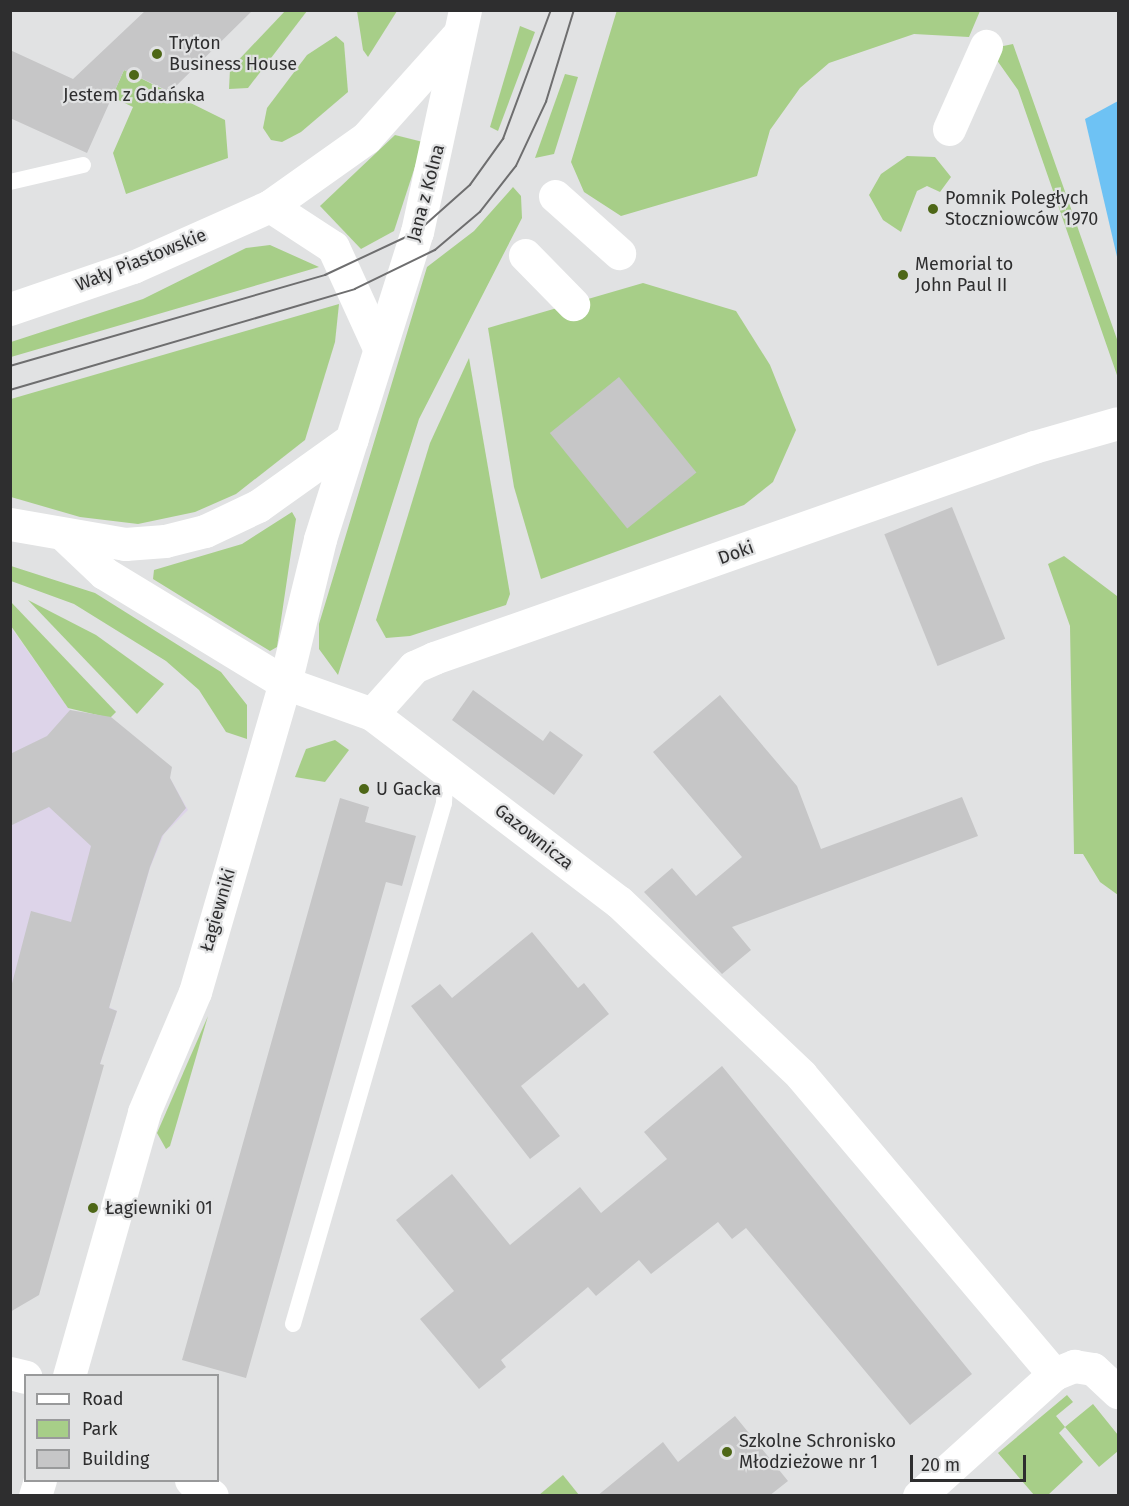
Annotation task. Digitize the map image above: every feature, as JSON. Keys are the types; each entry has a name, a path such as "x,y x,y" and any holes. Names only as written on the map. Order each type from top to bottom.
{"street":[{"name":"Jana z Kolna","path":"270,206 366,138 462,23"},
{"name":"Jana z Kolna","path":"379,348 417,232 462,23"},
{"path":"949,129 986,46"},
{"path":"555,196 619,253"},
{"name":"Wały Piastowskie","path":"10,309 133,267 270,206"},
{"path":"10,524 66,537 125,544 205,531 258,506 352,439 379,348 333,247 270,206"},
{"path":"525,255 573,304"},
{"name":"Doki","path":"372,714 414,668 434,658 1034,447 1119,423"},
{"name":"Łagiewniki","path":"70,1374 137,1132 189,1011 285,683 320,539 352,439"},
{"path":"66,537 104,573 285,683"},
{"name":"Gazownicza","path":"285,683 372,714 446,768 619,902 759,1030 1054,1374"},
{"path":"919,1496 1054,1374 1074,1366 1093,1369 1119,1392"},
{"path":"193,1482 212,1496"}],"lane":[{"path":"10,182 83,165"},
{"path":"293,1324 444,803 446,768"}],"shaded area":[{"path":"10,626 68,708 170,778 188,810 164,834 150,868 109,1007 117,1011 100,1064 11,1038"}],"green space":[{"path":"286,10 307,11 248,88 229,89 230,69"},
{"path":"617,10 980,11 969,37 914,34 829,63 800,88 770,130 757,176 621,216 584,192 571,162"},
{"path":"357,11 397,11 368,57 363,50"},
{"path":"520,26 535,32 498,131 490,127"},
{"path":"336,36 344,43 348,92 301,132 282,142 271,140 263,128 267,108 307,55"},
{"path":"1013,44 1118,342 1118,378 1018,90 989,49"},
{"path":"124,70 225,120 228,158 126,194 113,153 133,107 112,97"},
{"path":"565,74 578,77 554,154 535,158"},
{"path":"395,135 423,142 394,231 361,249 320,206"},
{"path":"907,156 935,157 951,177 940,192 927,186 917,191 901,232 883,220 869,195 881,174"},
{"path":"513,187 521,196 522,218 419,419 338,675 319,649 319,624 427,267 474,231"},
{"path":"270,245 319,267 11,357 11,342 143,299 246,248"},
{"path":"643,283 736,311 770,365 796,430 773,482 744,505 541,579 514,487 488,328"},
{"path":"339,304 335,342 305,440 236,494 195,512 138,524 80,517 11,497 11,399"},
{"path":"469,358 510,594 506,605 410,636 386,638 376,620 430,443"},
{"path":"292,512 296,519 277,647 270,651 153,579 154,570 242,544"},
{"path":"1118,547 1118,895 1100,882 1083,854 1074,854 1070,626 1048,564 1064,556 1117,596"},
{"path":"11,566 95,593 221,672 247,705 247,739 226,732 199,690 166,661 74,604 11,581"},
{"path":"28,600 96,635 164,684 137,714"},
{"path":"10,601 116,712 110,718 68,708 11,626"},
{"path":"335,740 349,750 325,782 295,777 306,749"},
{"path":"208,1016 170,1146 166,1149 157,1133"},
{"path":"1067,1395 1073,1402 1056,1416 1065,1427 1059,1433 1083,1462 1048,1495 1034,1495 998,1453"},
{"path":"1093,1404 1118,1435 1118,1451 1099,1467 1065,1427"},
{"path":"563,1475 579,1495 539,1495"}],"water":[{"path":"1118,101 1118,261 1085,119"}],"building":[{"path":"146,10 253,10 170,92 124,70 87,153 10,118 10,50 73,79"},
{"path":"619,377 696,473 627,529 550,433"},
{"path":"952,507 1005,639 938,666 884,534"},
{"path":"473,690 543,741 550,731 583,755 554,795 452,720"},
{"path":"720,695 797,786 821,849 962,797 978,836 732,927 751,950 722,974 644,892 672,868 696,896 742,857 653,752"},
{"path":"70,710 111,717 172,767 170,778 186,808 162,836 150,867 109,1008 117,1011 100,1064 104,1065 39,1295 10,1312 10,991 31,911 71,922 91,846 49,807 10,826 10,754 47,736"},
{"path":"340,798 369,807 365,822 416,836 402,886 386,882 246,1378 182,1360"},
{"path":"532,932 578,988 584,983 609,1014 521,1086 560,1136 530,1159 411,1006 440,984 452,998"},
{"path":"722,1066 972,1374 910,1425 746,1228 732,1239 718,1222 651,1274 639,1260 596,1296 588,1287 501,1360 506,1367 479,1389 420,1319 454,1291 396,1220 452,1174 510,1245 580,1187 601,1213 667,1159 644,1132"},
{"name":"Szkolne Schronisko Młodzieżowe nr 1","path":"735,1416 788,1481 769,1496 597,1496 663,1442 678,1462"}],"tram line":[{"path":"10,366 325,275 417,232 470,185 503,139 551,10"},
{"path":"10,390 355,289 435,250 480,212 516,166 546,102 574,10"}],"place":[{"name":"Tryton Business House","path":"157,54"},
{"name":"Jestem z Gdańska","path":"134,75"},
{"name":"Pomnik Poległych Stoczniowców 1970","path":"933,209"},
{"name":"Memorial to John Paul II","path":"903,275"},
{"name":"U Gacka","path":"364,789"},
{"name":"Łagiewniki 01","path":"93,1208"},
{"name":"Szkolne Schronisko Młodzieżowe nr 1","path":"727,1452"}]}
